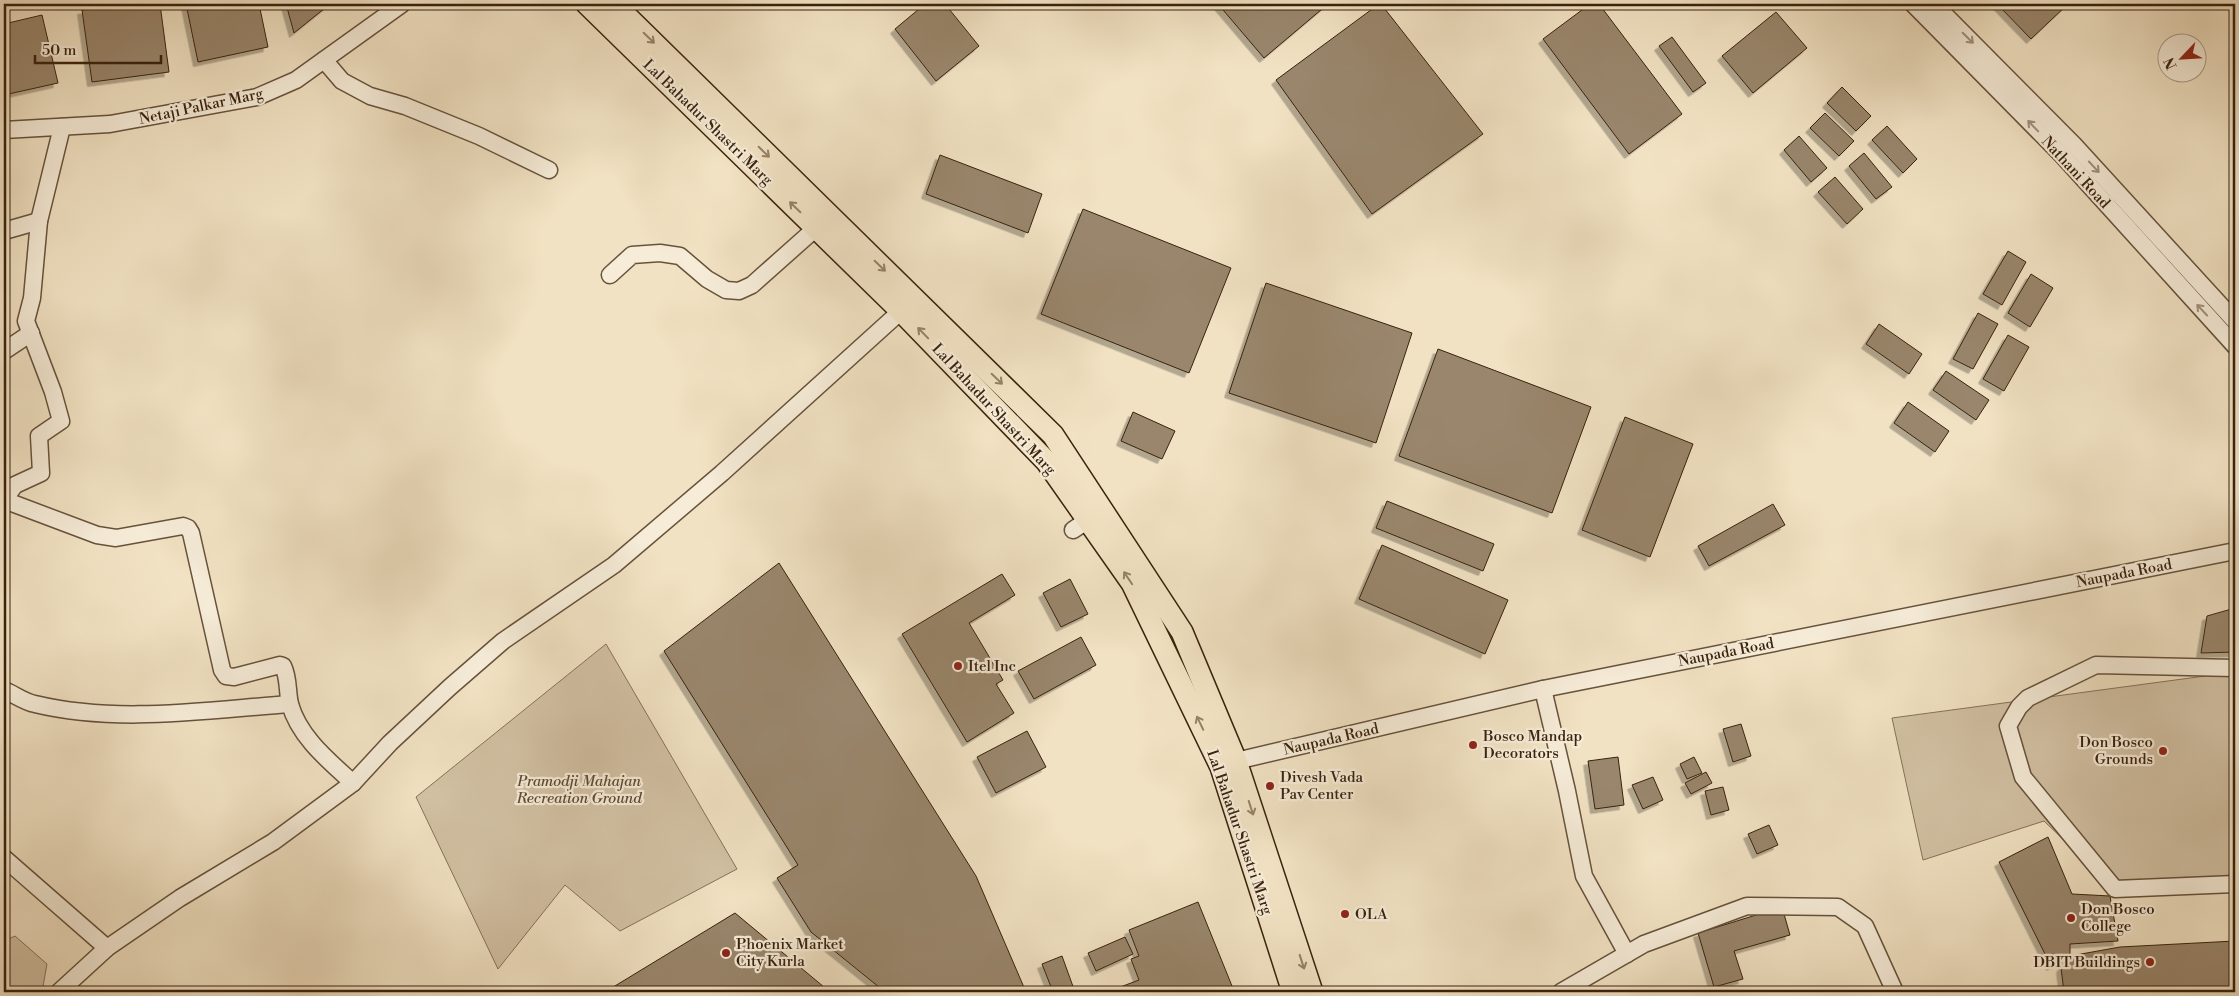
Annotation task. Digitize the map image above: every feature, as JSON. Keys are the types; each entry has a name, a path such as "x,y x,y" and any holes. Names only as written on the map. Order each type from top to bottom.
{"main road":[{"name":"Lal Bahadur Shastri Marg","path":"587,4 816,228 907,304 1053,434 1182,632 1228,764 1312,992"},
{"name":"Lal Bahadur Shastri Marg","path":"614,4 907,304 1047,462 1080,525 1132,583 1228,764 1293,992"},
{"path":"1038,452 1053,434"}],"street":[{"name":"Netaji Palkar Marg","path":"4,130 110,124 258,97 296,80 402,4"},
{"name":"Nathani Road","path":"1913,4 1943,24 2167,247 2235,321"},
{"name":"Nathani Road","path":"1934,4 1943,24"},
{"path":"324,60 342,81 370,96 405,106 479,136 549,170"},
{"path":"62,127 39,221 32,298 26,321 53,392 61,421 40,436 41,473 15,485 4,500 97,535 116,538 183,526 188,528 191,533 222,670 226,676 234,677 280,665 283,666 290,704 297,721 309,740 328,761 353,783"},
{"name":"Nathani Road","path":"2068,150 2155,259 2234,341"},
{"path":"4,231 39,221"},
{"path":"610,275 632,255 660,253 680,256 707,279 726,290 738,291 752,285 816,228"},
{"path":"2155,259 2167,247"},
{"path":"59,992 107,948 180,898 273,842 353,783 402,732 463,675 504,641 621,558 722,473 907,304"},
{"path":"4,351 31,333"},
{"name":"Naupada Road","path":"1228,764 1543,689 2235,551"},
{"path":"2235,668 2096,664 2028,698 2018,707 2008,726 2023,777 2115,889 2235,884"},
{"path":"1543,689 1567,791 1584,876 1627,954"},
{"path":"4,690 33,704 88,714 142,714 290,704"},
{"path":"4,858 107,948"},
{"path":"1561,992 1644,944 1685,927 1747,906 1838,907 1865,926 1895,992"}],"green space":[{"name":"Pramodji Mahajan Recreation Ground","path":"606,644 737,869 620,931 565,885 498,969 416,797"},
{"name":"Don Bosco Grounds","path":"2235,672 2235,884 2115,889 2044,821 1923,860 1892,718"},
{"path":"15,936 47,964 42,992 4,992 4,941"}],"building":[{"path":"129,4 160,4 169,72 92,82 82,10"},
{"path":"186,4 259,4 268,47 198,62"},
{"path":"286,4 330,4 294,33"},
{"path":"925,4 945,4 979,46 936,81 895,29"},
{"path":"1218,4 1328,4 1264,58"},
{"path":"1381,4 1483,134 1372,214 1276,80"},
{"path":"1590,4 1599,4 1682,114 1629,154 1543,39"},
{"path":"1997,4 2068,4 2031,39"},
{"path":"1776,12 1807,48 1753,93 1722,56"},
{"path":"42,15 58,83 4,95 4,24"},
{"path":"1672,37 1706,83 1693,92 1659,46"},
{"path":"1842,87 1871,116 1856,131 1827,103"},
{"path":"1825,113 1854,141 1839,156 1810,128"},
{"path":"1887,126 1917,159 1903,173 1872,140"},
{"path":"1799,136 1827,168 1811,182 1784,150"},
{"path":"1864,153 1892,187 1876,199 1849,166"},
{"path":"940,155 1042,194 1028,233 926,194"},
{"path":"1835,177 1863,209 1847,224 1818,192"},
{"path":"1083,209 1231,268 1189,373 1041,314"},
{"path":"2008,251 2026,262 2002,305 1983,294"},
{"path":"2031,274 2053,288 2030,327 2008,313"},
{"path":"1266,283 1412,333 1376,443 1229,393"},
{"path":"1978,313 1998,324 1973,369 1953,359"},
{"path":"1879,324 1922,354 1909,374 1866,344"},
{"path":"2008,335 2029,347 2004,391 1983,379"},
{"path":"1438,349 1591,407 1552,513 1399,456"},
{"path":"1946,371 1989,400 1976,420 1933,390"},
{"path":"1908,402 1949,431 1935,452 1894,423"},
{"path":"1133,412 1175,431 1162,459 1121,441"},
{"path":"1625,417 1693,444 1650,557 1582,530"},
{"path":"1387,501 1494,544 1483,571 1376,528"},
{"path":"1773,504 1785,525 1709,566 1698,546"},
{"path":"1382,545 1508,600 1485,654 1359,599"},
{"path":"779,563 976,876 1026,992 885,992 811,932 777,878 798,865 664,651"},
{"name":"Itel Inc","path":"1002,574 1015,595 969,623 1003,680 996,684 1014,713 967,742 902,634"},
{"path":"1070,579 1088,614 1061,627 1043,593"},
{"path":"2235,608 2235,652 2201,653 2207,616"},
{"path":"1081,637 1096,665 1034,699 1018,671"},
{"path":"1741,724 1751,756 1733,762 1723,729"},
{"path":"1027,731 1046,767 996,793 977,757"},
{"path":"1618,757 1624,805 1595,809 1588,761"},
{"path":"1694,757 1702,773 1687,779 1680,764"},
{"path":"1706,772 1712,783 1691,794 1685,783"},
{"path":"1653,777 1663,800 1643,809 1632,785"},
{"path":"1723,787 1729,810 1711,815 1705,791"},
{"path":"1769,825 1778,845 1757,854 1748,834"},
{"name":"Don Bosco College","path":"2048,837 2072,894 2110,896 2118,941 2070,944 2070,956 2051,966 1999,862"},
{"path":"1198,902 1232,986 1215,992 1107,992 1139,980 1131,959 1139,956 1129,930"},
{"path":"1782,907 1790,935 1734,951 1743,979 1714,987 1698,933"},
{"name":"Phoenix Market City Kurla","path":"735,913 830,992 605,992"},
{"path":"1125,937 1133,954 1096,971 1088,953"},
{"name":"DBIT Buildings","path":"2235,941 2235,988 2206,992 2064,992 2061,968 2070,956 2120,947"},
{"path":"1062,956 1075,992 1053,992 1042,964"}],"place":[{"name":"Itel Inc","path":"958,666"},
{"name":"Bosco Mandap Decorators","path":"1473,745"},
{"name":"Don Bosco Grounds","path":"2163,751"},
{"name":"Divesh Vada Pav Center","path":"1270,786"},
{"name":"OLA","path":"1345,914"},
{"name":"Don Bosco College","path":"2071,918"},
{"name":"Phoenix Market City Kurla","path":"726,953"},
{"name":"DBIT Buildings","path":"2150,962"}]}
